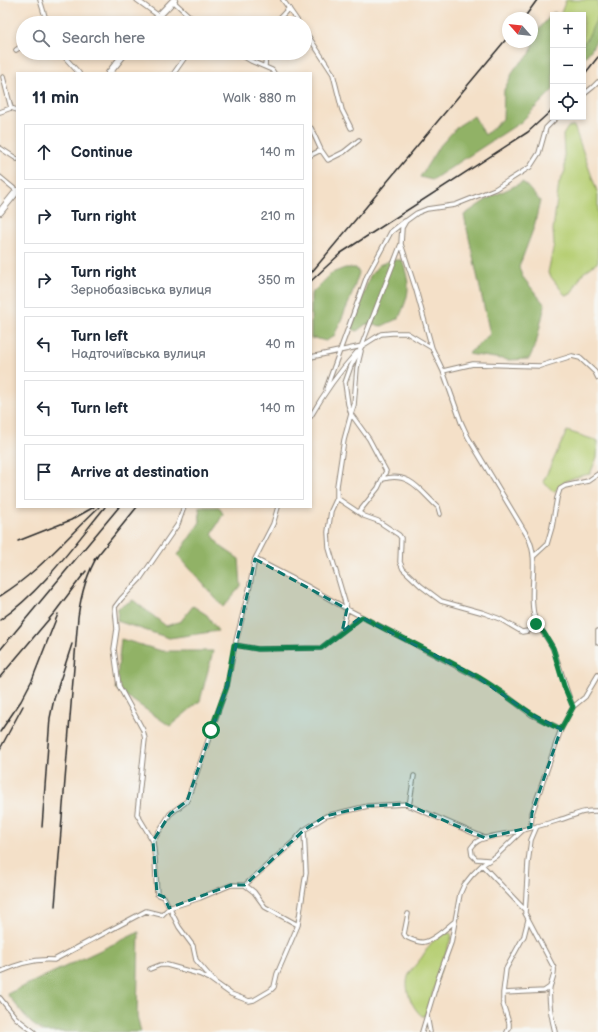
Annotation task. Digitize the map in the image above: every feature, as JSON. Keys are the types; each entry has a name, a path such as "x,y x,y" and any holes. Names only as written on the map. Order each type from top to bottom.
{"main road":[{"path":"159,16 174,1"},
{"path":"110,72 119,60"},
{"path":"0,212 16,192"}],"street":[{"path":"40,0 45,16"},
{"path":"137,0 159,16"},
{"path":"283,0 294,16"},
{"path":"174,1 190,16"},
{"path":"282,16 289,8"},
{"path":"312,42 333,74 342,110 351,128"},
{"path":"67,60 78,72"},
{"path":"175,72 183,60"},
{"path":"249,60 264,66 273,72"},
{"path":"264,66 265,60"},
{"path":"3,77 11,108"},
{"path":"586,93 598,82"},
{"path":"0,112 11,108 16,110"},
{"path":"324,394 371,269 391,232 417,213 427,209 455,205 495,189 530,168 539,153 546,128 554,120"},
{"path":"312,130 320,150 328,160 344,152 360,140"},
{"path":"0,148 16,158"},
{"path":"312,154 320,150"},
{"path":"0,177 16,190"},
{"path":"359,512 378,488 386,471 370,439 351,414 345,383 351,366 362,346 401,244 402,228 406,221"},
{"path":"401,244 416,290 432,348 443,371 468,437 532,546 534,556 532,600 536,624 544,633 553,648 564,686 573,707"},
{"path":"312,414 324,394 342,369 362,346 381,334 406,334 432,348"},
{"path":"312,357 362,346"},
{"path":"342,632 347,609 329,548 328,532 331,511 337,498 337,486 344,440 354,405 357,368 362,346"},
{"path":"443,371 473,364 540,366 572,356 580,358 595,372 598,378"},
{"path":"534,556 547,544 560,489 565,486 588,480 598,475"},
{"path":"383,479 394,478 410,480 438,508 440,514"},
{"path":"337,498 364,516 378,521 399,535 400,562 403,569 438,599 500,619 522,632 528,631 536,624"},
{"path":"184,508 178,524 145,573 121,599 115,608 116,629 114,649 119,686 143,730 144,740 137,814 153,841 156,894 164,897 179,927 193,946 196,960 214,981 230,994 249,1001 254,1000 274,987 277,974 298,925 306,873 304,830"},
{"path":"153,841 170,814 187,801 227,686 234,645 249,590 255,559 273,524 278,508"},
{"path":"255,559 479,678 532,715 561,729"},
{"path":"234,645 258,649 321,648 362,617"},
{"path":"598,630 598,644"},
{"path":"531,827 532,813 561,729 573,707 585,697 598,675"},
{"path":"410,806 414,776"},
{"path":"0,972 16,965 43,959 54,960 146,911 162,915 169,908 231,886 245,885 292,843 304,830 326,816 333,814 368,806 406,804 485,838"},
{"path":"488,860 476,859 472,856 471,850 474,843 485,838 524,830 561,820 588,810 598,811"},
{"path":"537,826 531,840 525,910 528,919 554,968 554,976 550,986 550,994 555,1032"},
{"path":"422,1032 438,979 451,943 460,894 464,885 482,865 496,856 524,830"},
{"path":"482,865 525,910"},
{"path":"245,885 254,892 265,907 298,925"},
{"path":"408,914 404,934 406,937 422,942 427,941 442,932 455,921"},
{"path":"507,1032 509,1022 503,1004 506,968 524,936 528,919"},
{"path":"150,969 160,965 167,965 199,974 214,981"},
{"path":"503,993 544,991 550,986"},
{"path":"0,998 16,1018 34,1032"},
{"path":"427,1015 430,1032"}],"highlighted area":[{"path":"255,559 347,609 342,632 361,617 479,678 532,715 561,729 532,813 531,827 485,838 406,804 368,806 326,816 304,830 245,885 231,885 169,908 164,897 157,894 153,841 170,814 187,801 227,686"}],"green space":[{"path":"566,0 598,0 598,31 586,47 586,12 561,12"},
{"path":"550,16 550,93 521,122 432,180 420,177 438,148 458,126 474,116 485,135 503,119 504,90 515,68 530,54 532,48 538,48 538,30"},
{"path":"598,16 598,37 586,56 586,41"},
{"path":"574,126 598,194 598,262 582,274 571,294 565,295 548,273 554,244 553,230 559,183 565,171 563,135 568,127"},
{"path":"523,182 540,201 534,227 519,267 522,276 545,305 536,344 529,359 509,360 468,354 490,334 464,215 489,198"},
{"path":"392,260 402,260 408,283 407,296 399,318 382,326 366,324 357,331 351,328 370,276 379,265"},
{"path":"345,268 356,268 359,273 349,302 334,336 326,341 312,339 312,293 332,273"},
{"path":"567,431 598,441 597,457 590,474 566,481 554,492 543,482"},
{"path":"199,508 220,508 223,514 212,534 220,546 239,559 241,586 223,607 178,555 200,522"},
{"path":"133,600 166,626 181,621 193,606 207,615 218,631 169,638 117,621 118,608"},
{"path":"121,639 162,651 213,651 200,701 170,726 116,689"},
{"path":"139,932 137,1016 141,1032 43,1032 31,1023 7,994"},
{"path":"445,933 450,933 452,935 425,1016 422,1016 415,1009 410,999 407,988 408,977 431,943"}],"railway":[{"path":"528,12 537,0"},
{"path":"312,272 502,44"},
{"path":"586,72 598,57"},
{"path":"312,280 341,253 528,132 550,112"},
{"path":"18,541 71,520 92,508"},
{"path":"0,596 14,587 40,565 98,508"},
{"path":"0,620 30,596 69,552 104,508"},
{"path":"0,650 118,508"},
{"path":"94,560 136,508"},
{"path":"55,906 78,617 85,585 90,570 98,555"},
{"path":"0,677 55,612 86,571"},
{"path":"0,732 21,701 32,680 58,614"},
{"path":"42,827 50,718 54,699 72,644"},
{"path":"0,749 23,706"}],"route":[{"path":"211,730 227,686 234,645 258,649 321,648 362,617 479,678 532,715 552,726 561,729 573,707 564,686 553,648 544,633 536,624"}]}
